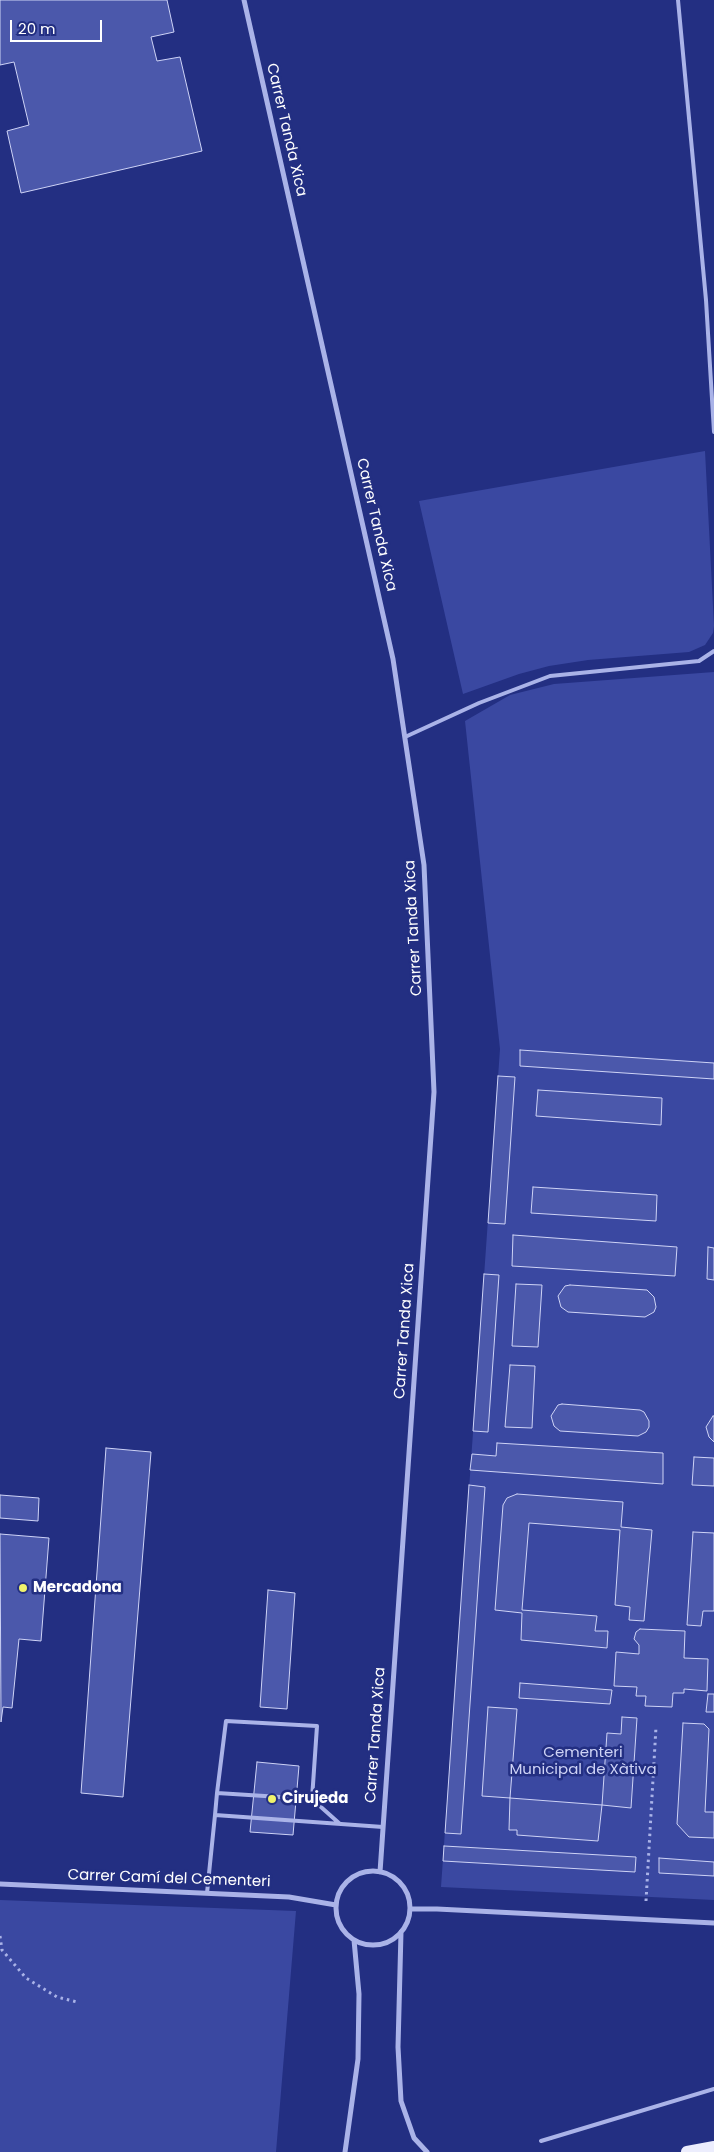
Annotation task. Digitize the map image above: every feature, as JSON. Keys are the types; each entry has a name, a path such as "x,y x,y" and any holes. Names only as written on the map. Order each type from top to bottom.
{"main road":[{"path":"687,2152 714,2147"}],"street":[{"name":"Carrer Tanda Xica","path":"244,0 393,659 424,865 434,1092 380,1872"},
{"path":"367,1872 380,1872 390,1875 405,1890 410,1909 407,1922 401,1932 391,1940 379,1945 367,1945 354,1940 340,1926 336,1906 339,1894 346,1883 356,1876 367,1872"},
{"name":"Carrer Camí del Cementeri","path":"0,1884 289,1897 336,1906"},
{"path":"410,1909 714,1923"},
{"path":"401,1932 398,2047 402,2101 414,2138 427,2152"},
{"path":"345,2152 358,2059 359,1994 354,1940"}],"lane":[{"path":"678,0 706,300 714,432"},
{"path":"405,737 479,702 550,676 699,661 714,651"},
{"path":"207,1893 226,1721 317,1726 312,1799"},
{"path":"217,1793 312,1799 340,1824"},
{"path":"215,1815 383,1827"},
{"path":"541,2141 714,2089"}],"path":[{"path":"645,1920 656,1727"},
{"path":"0,1936 2,1950 26,1978 58,1997 77,2002"}],"green space":[{"path":"705,451 714,626 713,633 705,645 689,652 588,660 549,666 519,674 463,694 419,501"},
{"name":"Cementeri Municipal de Xàtiva","path":"714,672 714,1900 441,1887 500,1049 465,721 510,695 554,684"},
{"path":"0,1900 296,1911 276,2152 0,2152"}],"building":[{"path":"0,0 167,0 174,32 151,37 157,61 180,57 202,151 21,193 7,131 29,125 14,62 0,65"},
{"path":"520,1050 714,1063 714,1079 520,1066"},
{"path":"498,1076 515,1077 505,1224 488,1223"},
{"path":"538,1090 662,1098 661,1125 536,1116"},
{"path":"533,1187 657,1195 656,1221 531,1213"},
{"path":"513,1235 677,1247 675,1276 512,1266"},
{"path":"708,1247 714,1248 714,1280 707,1279"},
{"path":"484,1274 499,1275 488,1432 473,1431"},
{"path":"516,1284 542,1285 538,1347 512,1346"},
{"path":"565,1286 647,1290 654,1297 656,1307 654,1312 645,1317 568,1312 561,1307 558,1296"},
{"path":"510,1365 535,1366 532,1428 505,1427"},
{"path":"558,1405 640,1410 644,1412 649,1421 649,1427 646,1432 638,1436 560,1431 554,1426 551,1416"},
{"path":"713,1416 714,1442 709,1437 706,1427"},
{"path":"497,1443 663,1453 663,1484 470,1470 472,1454 496,1456"},
{"path":"106,1448 151,1452 123,1797 81,1793"},
{"path":"694,1457 714,1458 714,1486 692,1485"},
{"path":"469,1485 485,1487 461,1834 445,1833"},
{"path":"517,1494 623,1502 621,1527 652,1530 644,1621 629,1620 630,1607 615,1605 620,1530 529,1523 522,1610 597,1616 595,1631 608,1631 607,1648 521,1640 522,1613 495,1610 503,1505 507,1498"},
{"path":"0,1495 39,1498 38,1521 0,1518"},
{"path":"693,1532 714,1533 714,1611 703,1611 701,1626 687,1625"},
{"name":"Mercadona","path":"0,1534 49,1538 41,1641 19,1639 12,1708 3,1707 1,1722"},
{"path":"268,1590 295,1593 287,1709 260,1707"},
{"path":"640,1629 685,1631 684,1658 708,1659 707,1691 684,1689 684,1693 673,1693 672,1707 645,1706 646,1696 636,1696 637,1687 614,1686 616,1652 639,1654 639,1645 634,1639 636,1632"},
{"path":"520,1683 612,1690 610,1704 519,1698"},
{"path":"708,1694 714,1694 714,1712 706,1712"},
{"path":"488,1707 517,1709 510,1798 482,1796"},
{"path":"622,1717 637,1718 631,1808 602,1805 607,1733 621,1734"},
{"path":"683,1723 704,1724 709,1729 705,1812 714,1812 714,1838 689,1837 677,1824"},
{"path":"257,1762 299,1766 293,1835 250,1832"},
{"path":"510,1798 602,1805 598,1841 517,1835 517,1830 509,1830"},
{"path":"444,1846 636,1857 635,1872 443,1861"},
{"path":"659,1858 714,1862 714,1876 659,1873"}],"place":[{"name":"Mercadona","path":"23,1588"},
{"name":"Cirujeda","path":"272,1799"}]}
